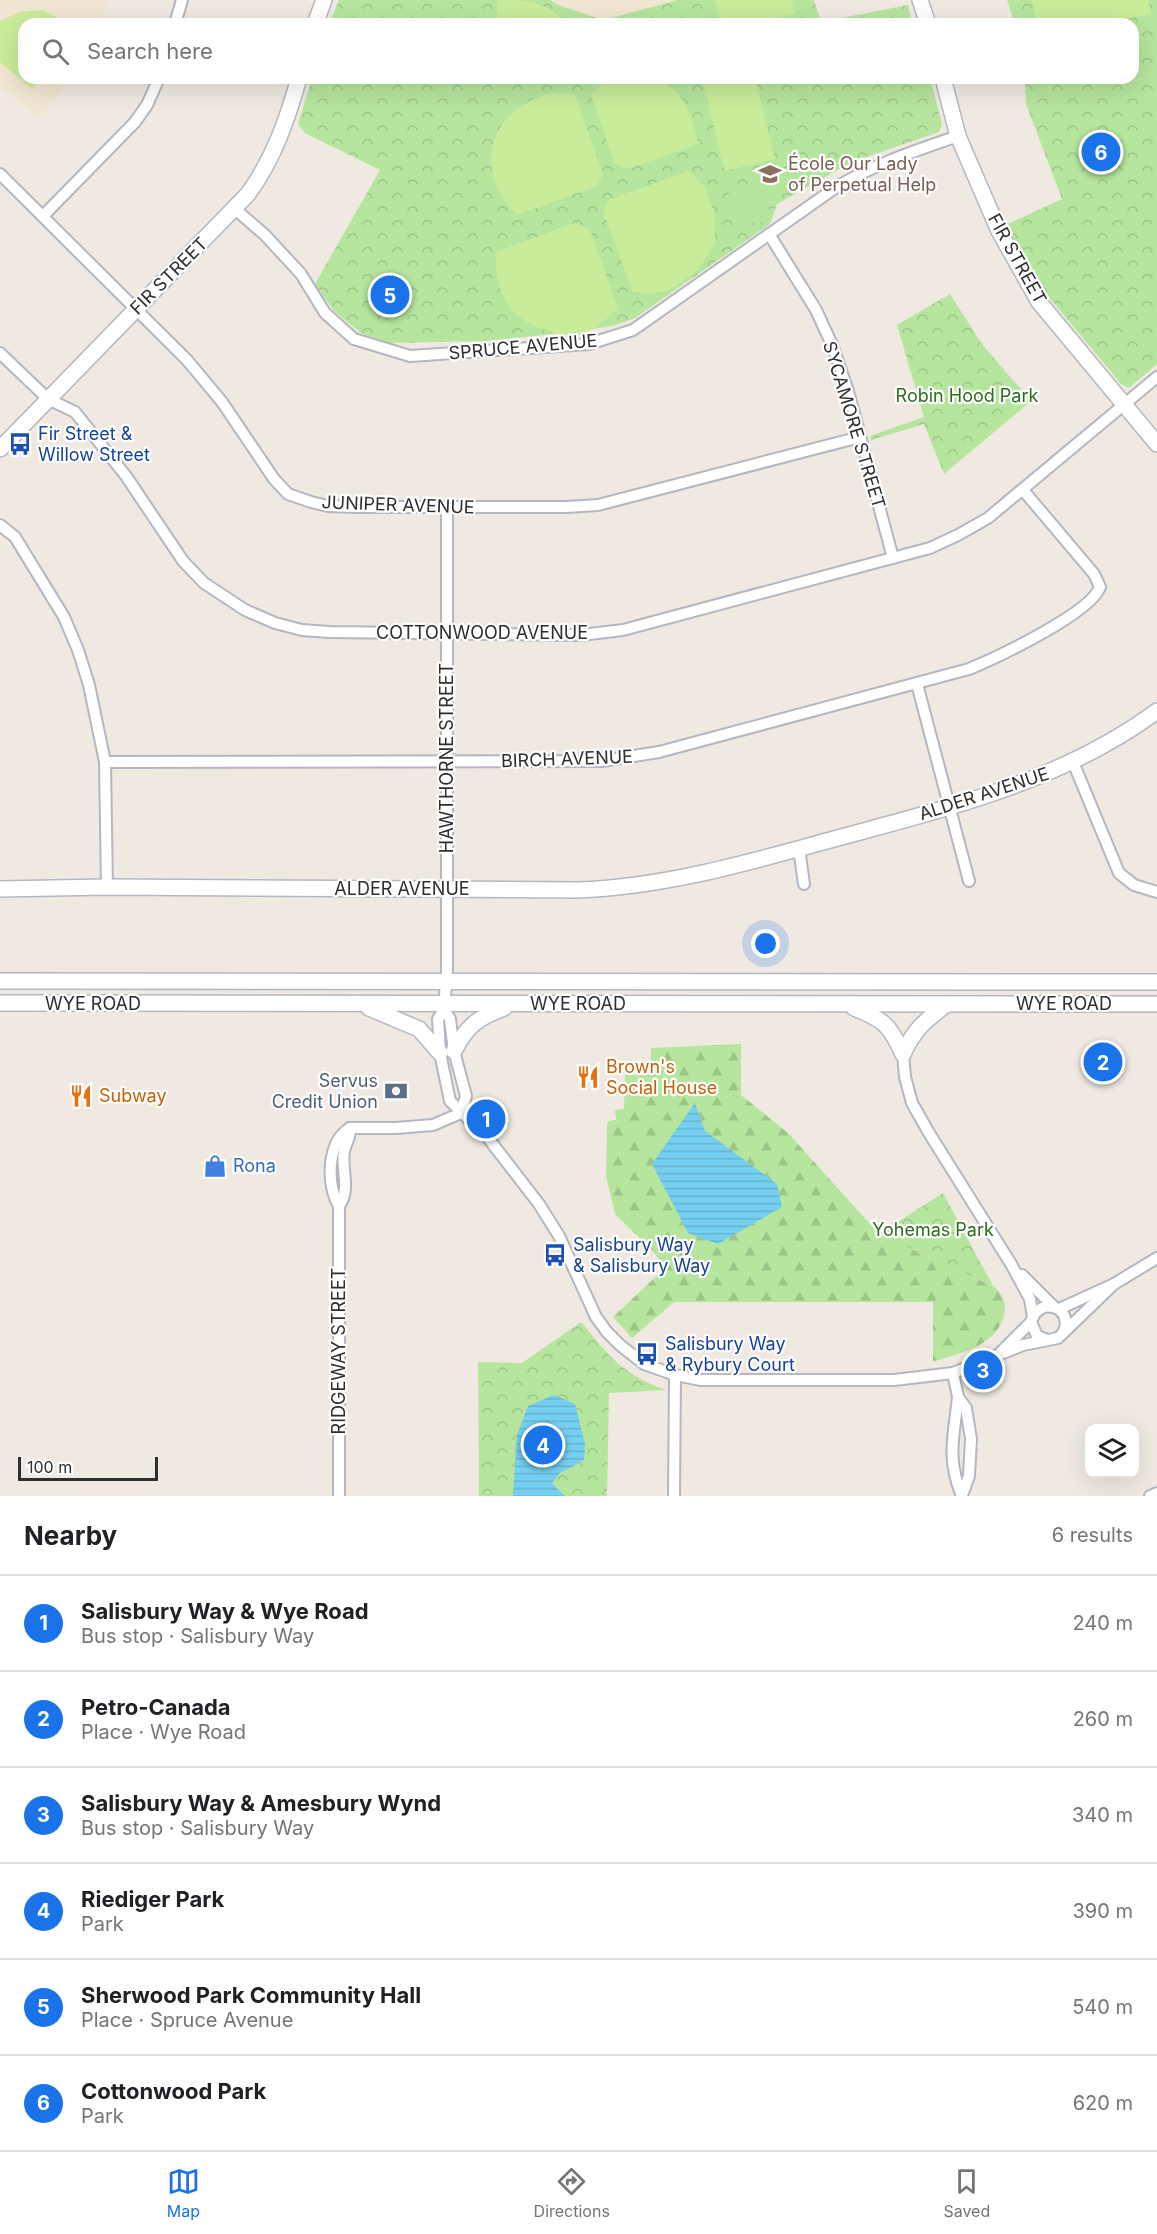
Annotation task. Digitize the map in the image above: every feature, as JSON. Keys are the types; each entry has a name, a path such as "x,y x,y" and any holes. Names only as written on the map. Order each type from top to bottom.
{"main road":[{"path":"317,18 324,0"},
{"path":"920,0 926,18"},
{"name":"FIR STREET","path":"0,449 235,209 271,160 289,114 297,84"},
{"name":"FIR STREET","path":"945,84 958,136 999,231 1039,302 1157,444"},
{"name":"ALDER AVENUE","path":"0,889 106,887 577,890 633,886 692,876 1010,789 1073,762 1124,734 1157,711"},
{"name":"WYE ROAD","path":"0,981 1157,982"},
{"path":"358,1003 419,1029 447,1052 473,1023 486,1015 513,1005"},
{"name":"WYE ROAD","path":"0,1004 358,1003 445,1007 845,1004 1157,1005"},
{"path":"845,1004 873,1016 888,1026 903,1054"},
{"path":"903,1054 909,1040 922,1023 947,1004"}],"street":[{"path":"177,18 182,0"},
{"path":"43,216 135,122 147,105 156,84"},
{"name":"SPRUCE AVENUE","path":"235,209 265,235 301,274 325,313 354,339 410,356 589,344 633,330 857,174 958,136"},
{"name":"JUNIPER AVENUE","path":"0,174 187,360 215,394 274,479 288,494 311,502 328,506 567,507 598,505 860,437"},
{"name":"SYCAMORE STREET","path":"769,234 795,274 825,329 848,391 893,558"},
{"name":"COTTONWOOD AVENUE","path":"0,353 48,399 75,412 126,476 183,561 204,582 245,610 275,623 302,630 329,632 582,635 623,630 930,548 958,536 988,518 1157,377"},
{"name":"BIRCH AVENUE","path":"105,762 572,762 634,757 683,747 969,669 1034,639 1091,600 1100,587 1094,574 1023,490"},
{"name":"HAWTHORNE STREET","path":"447,507 447,981 445,1007 438,1019 447,1052"},
{"path":"0,525 15,537 64,618 78,650 89,685 105,762 106,887"},
{"path":"917,684 969,881"},
{"path":"1073,762 1119,873 1134,885 1157,892"},
{"path":"799,848 804,885"},
{"path":"447,1052 450,1101 488,1138 539,1204 559,1236 596,1317 620,1345 644,1364 675,1375 701,1380 870,1381 952,1373 1029,1343 1053,1340 1063,1334 1114,1284"},
{"path":"447,1052 466,1096 461,1113"},
{"path":"903,1054 908,1089 917,1112 1011,1264 1031,1302 1032,1320 1037,1336 1047,1340"},
{"name":"RIDGEWAY STREET","path":"339,1496 339,1206 332,1186 331,1167 338,1141 342,1132 350,1128 432,1125 461,1113"},
{"path":"997,1356 1042,1308 1056,1308 1114,1284 1157,1258"},
{"path":"1011,1264 1063,1313 1066,1323 1063,1334"},
{"path":"952,1373 958,1397 966,1408 971,1439 969,1476 962,1496"},
{"path":"674,1496 675,1375"},
{"path":"958,1397 952,1430 952,1457 956,1484 962,1496"},
{"path":"1150,1496 1157,1493"}],"shaded area":[{"path":"0,0 108,0 100,18 18,18 18,84 68,84 39,117 0,86"},
{"path":"550,0 678,0 610,18 597,18 558,5"}],"green space":[{"path":"339,0 550,0 558,5 597,18 332,18"},
{"path":"497,0 535,3 560,18 497,18"},
{"path":"678,0 814,0 820,18 610,18"},
{"path":"715,0 792,0 795,14 778,18 720,18"},
{"path":"1007,0 1157,0 1157,364 1129,388 1121,384 1028,272 1008,224 1062,199 1026,104 1025,84 1139,84 1139,18 1013,18"},
{"path":"1032,0 1148,0 1151,14 1131,18 1036,18"},
{"path":"908,5 911,18 841,18"},
{"path":"43,10 57,18 18,18 18,77 0,62 0,21 20,12"},
{"path":"26,84 37,84 32,89"},
{"path":"310,84 932,84 942,124 939,132 852,162 777,204 770,224 635,318 616,325 582,331 486,341 390,343 361,333 334,311 315,284 380,170 305,133 298,124"},
{"path":"666,84 671,87 685,103 698,144 628,169 614,163 591,94 601,85"},
{"path":"703,84 756,84 775,159 725,171"},
{"path":"552,93 575,94 603,174 597,186 517,215 502,197 494,179 491,160 494,142 501,126 514,112 531,100"},
{"path":"689,171 705,187 715,214 715,244 698,270 672,289 652,294 633,292 603,212 610,199"},
{"path":"755,185 768,188 769,217 757,224 742,218 726,197 732,190"},
{"path":"575,223 590,230 618,308 590,330 565,335 530,324 511,309 497,278 496,252"},
{"name":"Robin Hood Park","path":"950,294 982,344 1031,401 944,474 924,424 871,440 870,436 924,417 897,325"},
{"path":"741,1044 741,1095 788,1133 879,1234 993,1286 999,1292 1004,1302 1004,1315 1000,1326 985,1341 976,1347 933,1362 933,1302 674,1302 632,1338 613,1317 664,1269 655,1253 615,1214 606,1176 607,1125 608,1121 616,1120 615,1110 624,1109 625,1075 651,1075 651,1048"},
{"name":"Yohemas Park","path":"943,1193 993,1286 879,1234"},
{"path":"581,1322 600,1345 627,1371 666,1390 609,1393 607,1496 479,1496 478,1362 522,1363"}],"water":[{"path":"695,1103 705,1131 777,1184 782,1207 718,1244 688,1233 652,1164"},
{"path":"554,1395 575,1404 585,1444 584,1460 560,1473 552,1483 565,1496 513,1496 517,1435 528,1406"}],"place":[{"name":"Cottonwood Park","path":"1101,152"},
{"name":"École Our Lady of Perpetual Help","path":"770,174"},
{"name":"Sherwood Park Community Hall","path":"390,295"},
{"name":"Fir Street & Willow Street","path":"20,444"},
{"name":"Petro-Canada","path":"1103,1062"},
{"name":"Brown's Social House","path":"588,1077"},
{"name":"Servus Credit Union","path":"396,1091"},
{"name":"Subway","path":"81,1096"},
{"name":"Salisbury Way & Wye Road","path":"486,1119"},
{"name":"Rona","path":"215,1166"},
{"name":"Salisbury Way & Salisbury Way","path":"555,1255"},
{"name":"Salisbury Way & Rybury Court","path":"647,1354"},
{"name":"Salisbury Way & Amesbury Wynd","path":"983,1370"},
{"name":"Riediger Park","path":"543,1445"}]}
